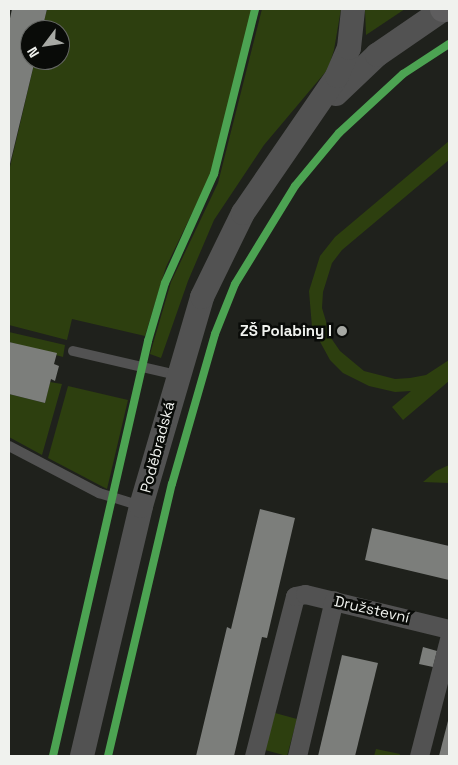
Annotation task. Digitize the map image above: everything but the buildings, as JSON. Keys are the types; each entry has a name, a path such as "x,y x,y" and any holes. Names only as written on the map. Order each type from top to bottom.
{"street":[{"name":"Poděbradská","path":"82,756 141,506 177,375 202,297 227,242 282,157 321,103 344,63 349,48 353,9"},
{"name":"Poděbradská","path":"282,157 356,73 397,40 444,9"},
{"name":"Družstevní","path":"254,756 295,596 305,594 334,600 449,628"},
{"path":"297,756 334,600"},
{"path":"419,756 449,638"}],"lane":[{"path":"73,351 177,375"},
{"path":"9,446 99,493 141,506"}],"green space":[{"path":"47,9 252,9 210,176 166,267 145,336 72,319 67,340 9,325 9,171 33,70 70,70 70,20 44,20"},
{"path":"262,9 341,9 334,50 328,69 264,145 214,220 188,281 161,358 150,354 171,282 218,183"},
{"path":"365,9 405,9 366,35"},
{"path":"449,141 449,160 342,250 332,263 323,292 322,308 331,338 340,351 364,371 395,379 410,378 426,375 449,360 449,381 403,420 392,407 411,391 395,392 369,386 343,373 330,360 312,327 309,291 320,256 335,237"},
{"path":"9,332 65,345 63,357 9,342"},
{"path":"50,382 62,384 42,455 9,437 9,394 45,403"},
{"path":"68,386 128,400 107,489 48,458"},
{"path":"449,465 449,483 423,482 436,471"},
{"path":"275,713 297,719 287,756 265,750"},
{"path":"376,749 400,754 399,756 374,756"}],"cycle path":[{"path":"53,756 148,341 165,283 214,174 255,9"},
{"path":"108,756 172,484 215,334 235,284 295,186 339,133 403,74 449,44"}],"place":[{"name":"ZŠ Polabiny I","path":"342,331"}]}
